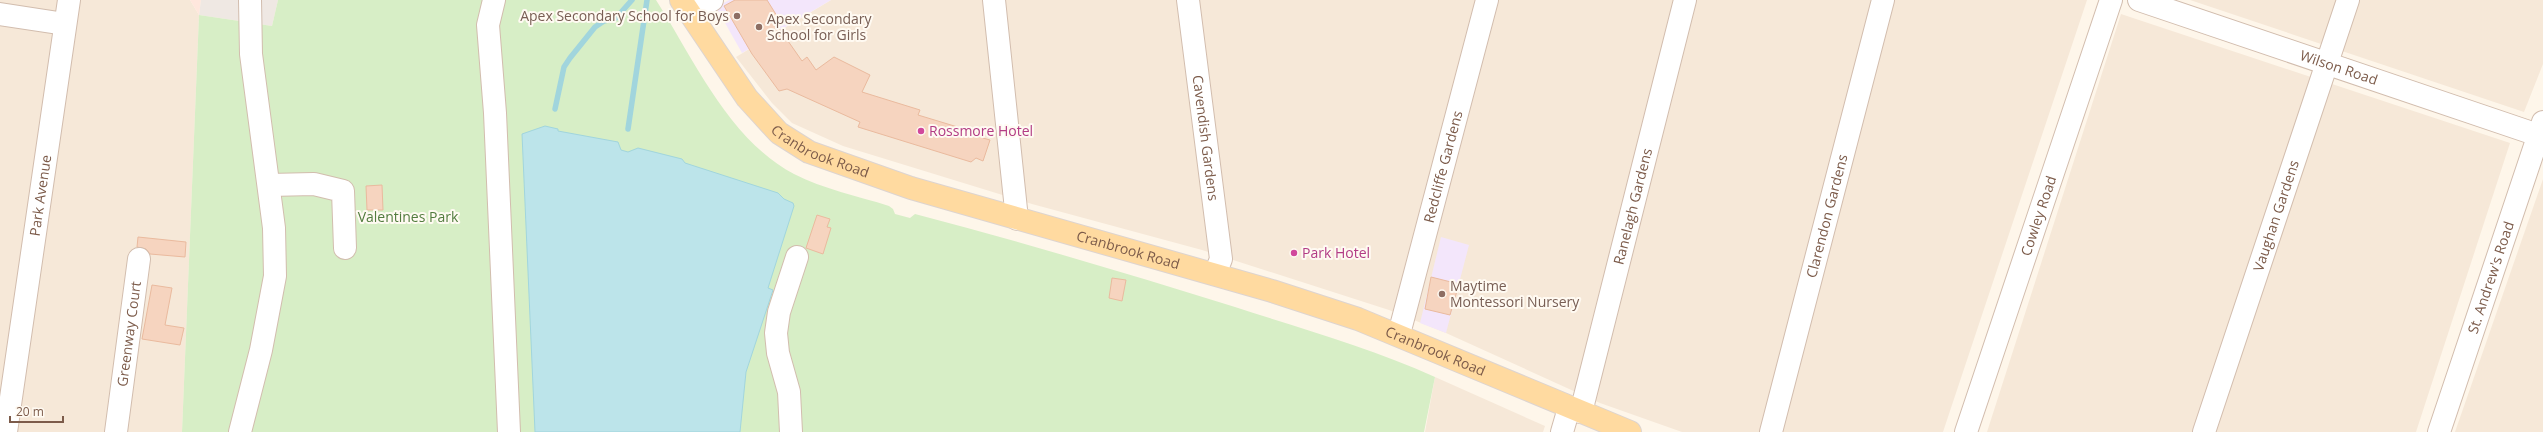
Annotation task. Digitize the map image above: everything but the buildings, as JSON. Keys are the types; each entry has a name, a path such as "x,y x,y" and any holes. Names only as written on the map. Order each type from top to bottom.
{"main road":[{"name":"Cranbrook Road","path":"685,6 747,98 779,133 809,152 911,188 1215,274 1307,302 1399,334 1575,410 1630,432"}],"street":[{"name":"Park Avenue","path":"6,432 5,390 69,0"},
{"path":"240,432 261,350 275,276 274,228 251,54 250,0"},
{"path":"494,0 488,25 509,432"},
{"path":"685,6 712,0"},
{"path":"994,0 1017,218"},
{"name":"Cavendish Gardens","path":"1188,0 1221,259 1215,274"},
{"name":"Redcliffe Gardens","path":"1399,334 1487,0"},
{"name":"Ranelagh Gardens","path":"1562,432 1575,410 1685,0"},
{"name":"Clarendon Gardens","path":"1771,432 1883,0"},
{"name":"Cowley Road","path":"1966,432 2111,0"},
{"name":"Wilson Road","path":"2139,0 2327,62 2541,129"},
{"name":"Vaughan Gardens","path":"2204,432 2348,0"},
{"path":"0,14 65,24"},
{"name":"St. Andrew's Road","path":"2438,432 2541,129"},
{"path":"269,185 314,184 344,191 345,248"},
{"path":"791,432 789,392 778,353 776,333 779,312 797,258"},
{"name":"Greenway Court","path":"116,432 139,259"}],"shaded area":[{"path":"0,0 190,0 199,15 182,432 0,432"},
{"path":"190,0 201,0 199,15"},
{"path":"201,0 278,0 272,26 199,15"},
{"name":"Apex Secondary School for Girls","path":"729,0 831,0 742,53 716,7"},
{"path":"831,0 2087,0 1943,432 1682,432 1600,403 1446,333 1389,310 1202,250 1032,204 843,146 792,123 772,103 736,57"},
{"path":"2190,0 2543,0 2543,64 2524,112"},
{"path":"2121,14 2510,143 2416,432 1987,432"},
{"path":"2543,179 2543,432 2455,432"},
{"name":"Maytime Montessori Nursery","path":"1441,237 1469,245 1446,333 1420,323"},
{"path":"1435,377 1545,426 1543,432 1425,432"}],"green space":[{"name":"Valentines Park","path":"278,0 656,0 714,96 731,119 750,140 771,159 794,174 829,188 889,206 893,209 895,214 910,218 915,214 1115,270 1336,339 1411,367 1435,377 1424,432 182,432 199,15 272,26"}],"water":[{"path":"545,126 558,129 558,131 618,142 621,150 628,152 638,148 682,159 685,163 778,193 784,199 793,203 794,206 768,288 773,290 746,372 740,432 535,432 522,134"}],"waterway":[{"path":"555,109 564,67 570,58 595,27 604,21 616,18 632,0"},
{"path":"628,129 647,0"}],"place":[{"name":"Apex Secondary School for Boys","path":"737,16"},
{"name":"Apex Secondary School for Girls","path":"759,27"},
{"name":"Rossmore Hotel","path":"921,131"},
{"name":"Park Hotel","path":"1294,253"},
{"name":"Maytime Montessori Nursery","path":"1442,294"}]}
